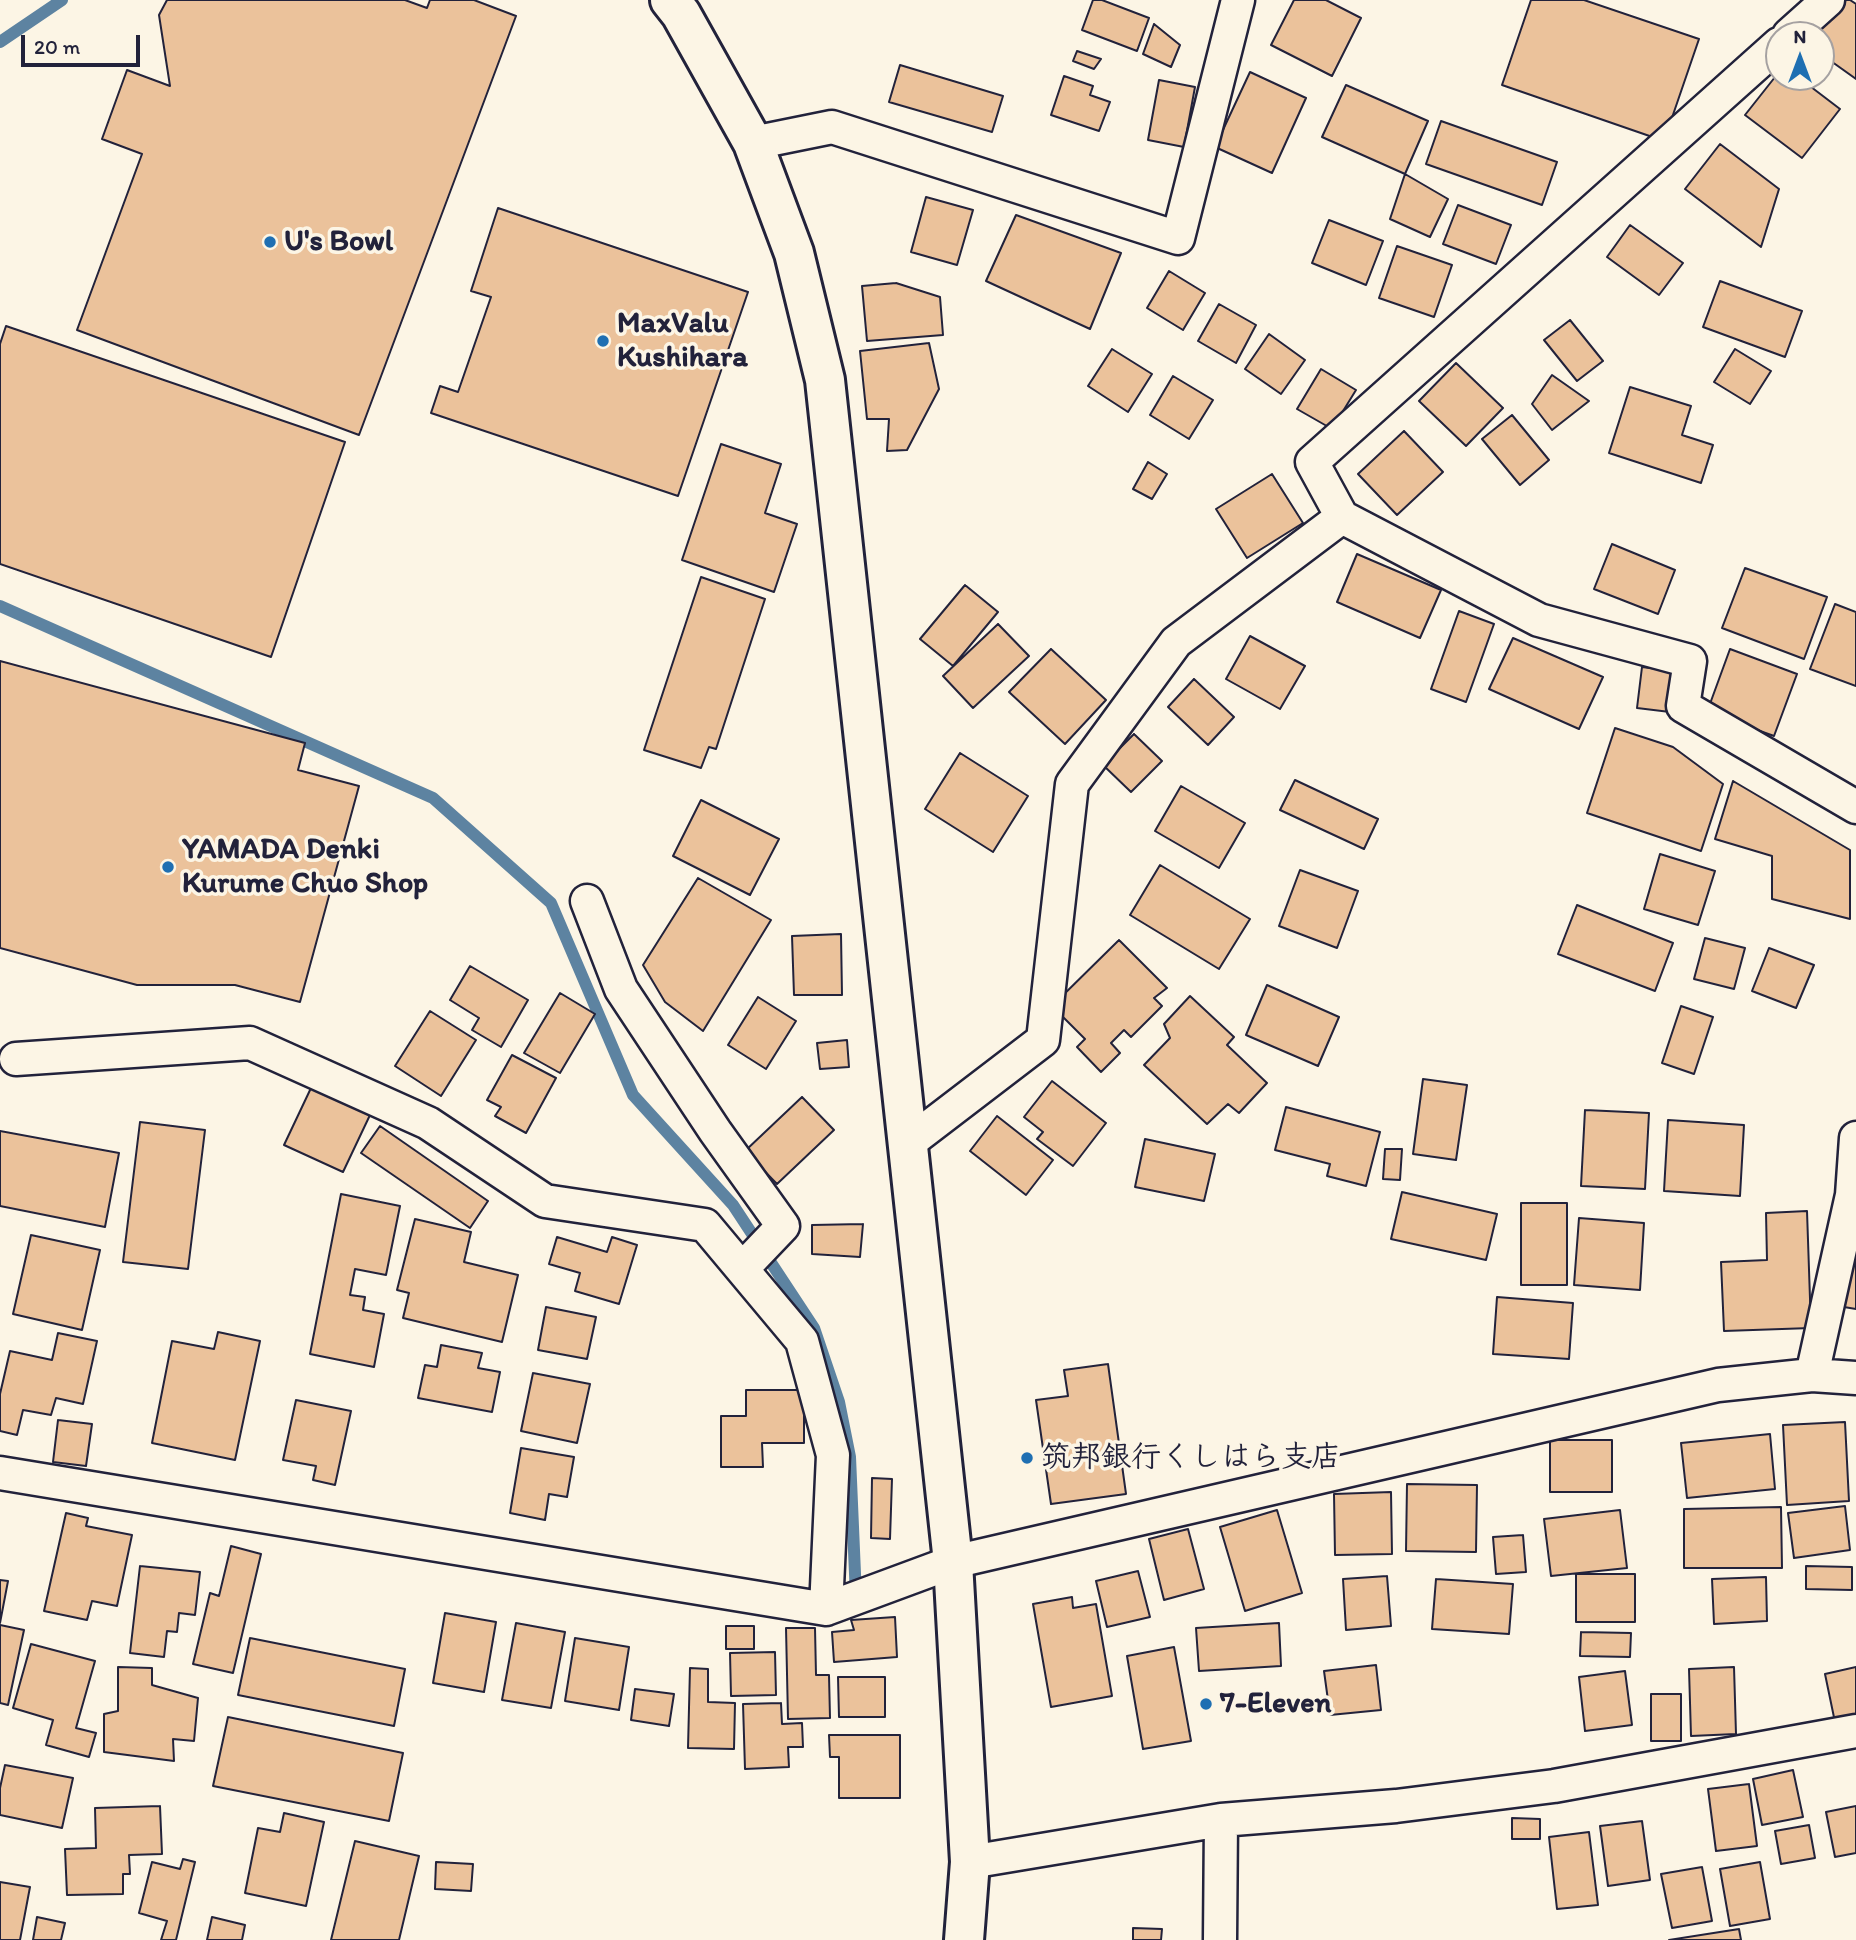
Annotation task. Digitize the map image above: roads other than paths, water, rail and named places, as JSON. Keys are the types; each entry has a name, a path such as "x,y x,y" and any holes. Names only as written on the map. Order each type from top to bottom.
{"street":[{"path":"670,0 681,14 752,143 794,253 825,380 953,1562 970,1862 964,1940"},
{"path":"752,143 832,127 1178,238 1238,0"},
{"path":"1805,21 1828,0"},
{"path":"1765,57 1312,462 1342,517 1539,620 1690,661 1683,706 1856,807"},
{"path":"907,1144 1043,1040 1072,784 1176,642 1342,517"},
{"path":"587,901 621,989 715,1131 783,1226 742,1269"},
{"path":"16,1059 250,1043 428,1123 545,1201 705,1224 802,1341 833,1455 826,1609"},
{"path":"1812,1375 1852,1195 1856,1138"},
{"path":"0,1473 826,1609 953,1562 1717,1385 1812,1375 1856,1378"},
{"path":"970,1862 1221,1820 1396,1805 1554,1786 1856,1731"},
{"path":"1220,1940 1221,1820"}],"waterway":[{"path":"0,42 62,0"},
{"path":"0,606 433,798 551,903 633,1095 733,1205 814,1328 839,1402 850,1457 856,1597"}],"place":[{"name":"U's Bowl","path":"270,242"},
{"name":"MaxValu Kushihara","path":"603,341"},
{"name":"YAMADA Denki Kurume Chuo Shop","path":"168,867"},
{"name":"筑邦銀行くしはら支店","path":"1027,1458"},
{"name":"7-Eleven","path":"1206,1704"}]}
